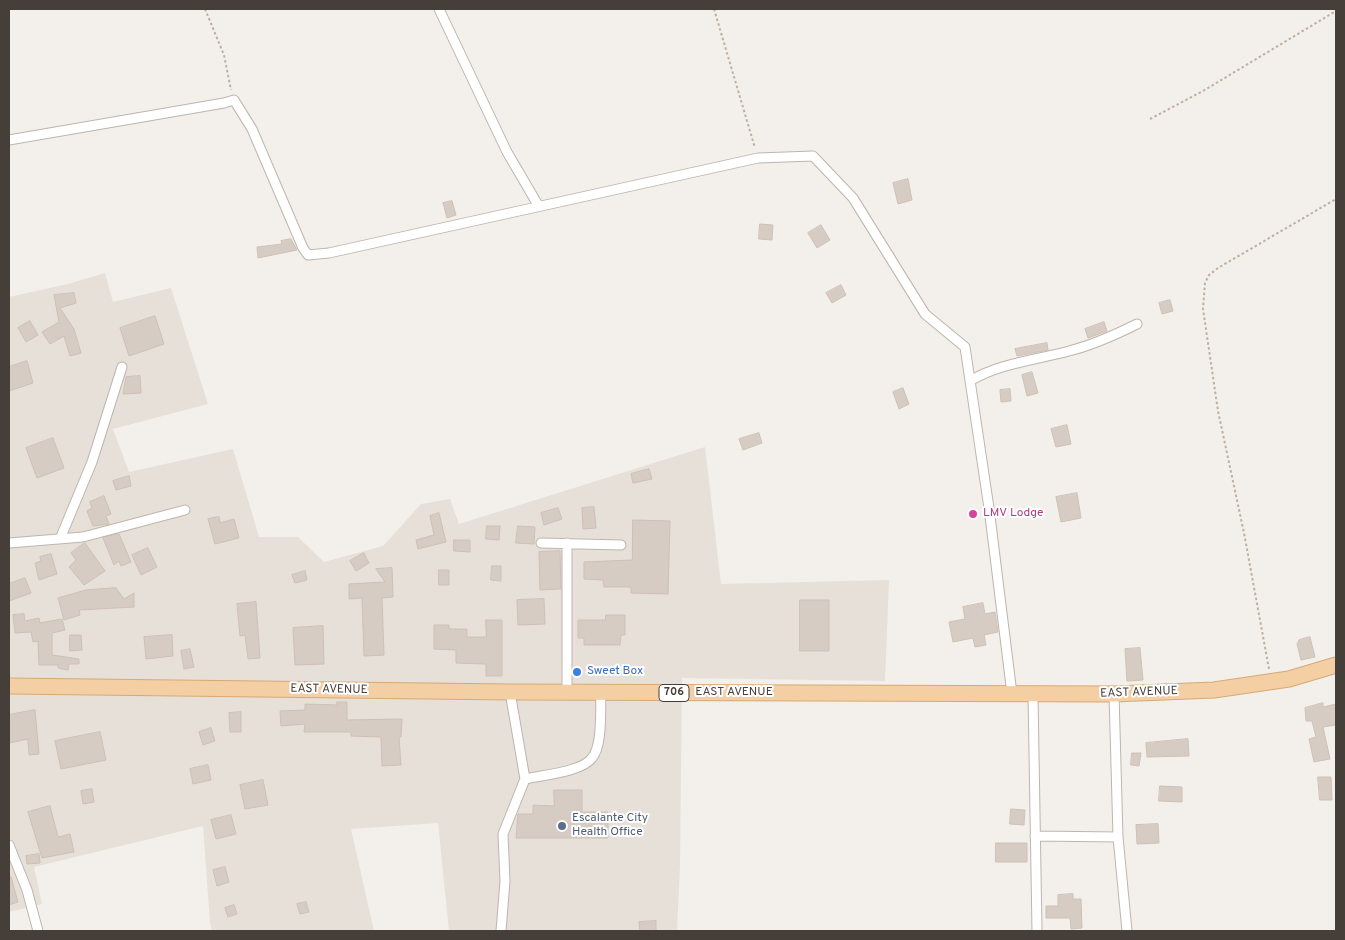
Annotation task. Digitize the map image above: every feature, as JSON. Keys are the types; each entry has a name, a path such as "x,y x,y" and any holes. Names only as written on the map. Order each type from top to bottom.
{"main road":[{"name":"EAST AVENUE","path":"9,686 510,692 1114,694 1214,690 1289,679 1336,665"}],"street":[{"path":"439,9 507,152 538,205"},
{"path":"9,140 234,100 252,129 303,248 308,255 329,253 538,205 688,175 758,158 813,156 853,198 926,314 965,347 989,508 1012,694"},
{"path":"970,381 987,371 1070,351 1108,339 1137,324"},
{"path":"60,539 92,462 122,367"},
{"path":"9,542 83,538 185,510"},
{"path":"541,543 621,545"},
{"path":"567,544 567,692"},
{"path":"500,931 505,881 503,834 525,779 510,692"},
{"path":"525,779 579,768 592,758 599,740 601,692"},
{"path":"1114,694 1118,837 1127,931"},
{"path":"1033,695 1037,931"},
{"path":"1035,836 1118,837"},
{"path":"9,845 28,890 38,931"}],"path":[{"path":"205,9 224,55 234,100"},
{"path":"714,9 758,158"},
{"path":"1150,119 1203,91 1336,11"},
{"path":"1271,681 1244,533 1218,411 1203,309 1205,283 1209,275 1218,268 1336,199"}],"shaded area":[{"path":"105,273 113,302 171,288 208,404 113,429 129,472 233,449 259,537 298,537 324,562 383,546 421,504 450,499 459,524 705,447 721,584 889,580 885,681 682,678 680,866 677,931 449,931 438,823 351,829 374,931 212,931 203,826 34,867 42,904 9,912 9,297 68,284"}],"building":[{"path":"908,179 912,200 898,204 893,183"},
{"path":"452,201 456,215 447,218 443,203"},
{"path":"760,224 773,225 772,240 759,239"},
{"path":"821,225 830,240 817,248 808,233"},
{"path":"291,239 297,250 258,258 257,247 282,244 281,241"},
{"path":"841,285 846,295 832,303 826,293"},
{"path":"74,293 76,303 60,308 74,329 81,353 70,356 64,336 50,344 42,332 59,322 54,295"},
{"path":"1170,300 1173,311 1162,314 1159,303"},
{"path":"155,316 164,344 129,356 120,328"},
{"path":"30,321 38,335 26,342 18,328"},
{"path":"1104,322 1107,331 1088,338 1085,329"},
{"path":"1047,343 1048,350 1017,356 1015,349"},
{"path":"27,361 33,383 9,391 9,367"},
{"path":"1032,372 1038,393 1027,396 1022,375"},
{"path":"140,376 141,393 123,394 126,377"},
{"path":"903,388 909,404 899,409 893,392"},
{"path":"1010,389 1011,401 1001,402 1000,390"},
{"path":"1067,425 1071,444 1056,447 1051,429"},
{"path":"759,433 762,443 743,450 739,439"},
{"path":"53,438 64,468 37,478 26,448"},
{"path":"649,469 652,479 633,483 631,474"},
{"path":"129,476 131,486 116,490 113,481"},
{"path":"1077,493 1081,518 1061,522 1056,497"},
{"path":"104,496 111,514 106,516 109,524 93,526 87,511 92,508 90,502"},
{"path":"594,507 596,528 583,529 582,508"},
{"path":"558,508 562,519 544,525 541,513"},
{"path":"439,513 446,542 418,549 416,540 434,535 430,516"},
{"path":"219,517 220,523 234,519 239,538 215,544 208,519"},
{"path":"633,520 670,521 668,594 631,593 631,587 604,587 603,580 584,579 584,562 632,560"},
{"path":"487,526 500,526 499,540 486,539"},
{"path":"518,526 535,527 534,544 516,543"},
{"path":"119,534 131,562 121,566 119,561 114,565 103,538"},
{"path":"454,540 470,540 470,552 454,551"},
{"path":"85,543 105,571 84,585 69,567 76,560 71,553"},
{"path":"148,548 157,567 141,575 132,555"},
{"path":"560,551 561,589 540,590 539,552"},
{"path":"364,553 369,563 356,571 350,561"},
{"path":"51,554 57,574 39,580 35,563 41,561 40,557"},
{"path":"492,566 501,566 501,581 491,580"},
{"path":"392,568 393,597 382,598 384,655 364,656 362,598 349,599 349,584 385,582 376,569"},
{"path":"439,570 449,570 449,585 439,585"},
{"path":"305,571 307,580 295,583 292,575"},
{"path":"25,578 31,593 9,601 9,584"},
{"path":"116,588 124,599 134,593 134,607 79,610 80,615 64,620 58,598 86,590"},
{"path":"544,599 545,624 518,625 517,600"},
{"path":"800,600 829,600 829,651 800,651"},
{"path":"256,602 260,658 248,659 245,635 240,636 237,604"},
{"path":"983,603 985,614 995,612 998,632 984,635 986,645 975,647 973,638 953,642 949,622 965,619 963,607"},
{"path":"24,614 25,621 39,618 40,623 62,619 65,630 52,633 52,655 79,659 79,664 69,664 68,670 58,668 58,665 39,665 38,641 33,642 31,632 15,633 13,615"},
{"path":"606,615 625,615 625,635 621,635 620,645 584,645 584,638 578,638 578,620 605,620"},
{"path":"486,620 502,620 502,676 486,676 486,664 456,663 456,650 434,649 434,625 449,625 449,629 467,629 467,637 486,637"},
{"path":"323,626 324,664 295,665 293,628"},
{"path":"70,635 81,635 82,650 70,651"},
{"path":"172,635 173,656 146,659 144,637"},
{"path":"1310,637 1315,657 1301,660 1297,644 1299,640"},
{"path":"1140,648 1143,680 1127,681 1125,649"},
{"path":"190,649 194,667 184,669 181,651"},
{"path":"337,702 347,702 347,720 402,719 401,737 399,737 401,765 382,766 381,737 351,736 351,732 304,732 305,724 281,726 280,711 305,710 305,704 337,705"},
{"path":"1323,703 1323,707 1336,704 1336,725 1323,727 1330,759 1314,762 1309,739 1316,737 1312,721 1306,721 1305,708"},
{"path":"35,710 39,754 29,755 28,739 9,743 9,715"},
{"path":"241,712 241,732 230,732 229,713"},
{"path":"211,728 215,741 203,745 199,732"},
{"path":"100,732 106,760 61,769 55,741"},
{"path":"1188,739 1189,756 1147,757 1146,743"},
{"path":"1132,753 1141,753 1139,766 1131,765"},
{"path":"208,765 211,780 193,784 190,769"},
{"path":"1318,777 1331,777 1332,800 1320,800"},
{"path":"263,780 268,805 245,809 240,785"},
{"path":"1160,786 1182,787 1182,802 1159,801"},
{"path":"92,789 94,802 83,804 81,791"},
{"name":"Escalante City Health Office","path":"554,790 582,790 582,812 608,812 608,838 516,838 518,814 533,814 533,805 554,806"},
{"path":"50,806 58,837 70,834 74,852 42,858 28,812"},
{"path":"1011,809 1025,810 1024,825 1010,824"},
{"path":"231,815 236,834 216,839 211,820"},
{"path":"1158,824 1159,843 1137,844 1136,825"},
{"path":"996,843 1027,843 1027,862 996,862"},
{"path":"39,854 40,863 27,864 26,856"},
{"path":"225,867 229,882 217,886 213,870"},
{"path":"11,877 18,902 9,905 9,878"},
{"path":"1073,894 1073,899 1081,899 1082,928 1071,929 1070,918 1046,918 1046,906 1058,906 1058,895"},
{"path":"306,902 309,912 300,914 297,904"},
{"path":"234,905 237,914 228,917 225,908"},
{"path":"656,921 656,931 640,931 639,922"}],"place":[{"name":"LMV Lodge","path":"973,514"},
{"name":"Sweet Box","path":"577,672"},
{"name":"Escalante City Health Office","path":"562,826"}]}
